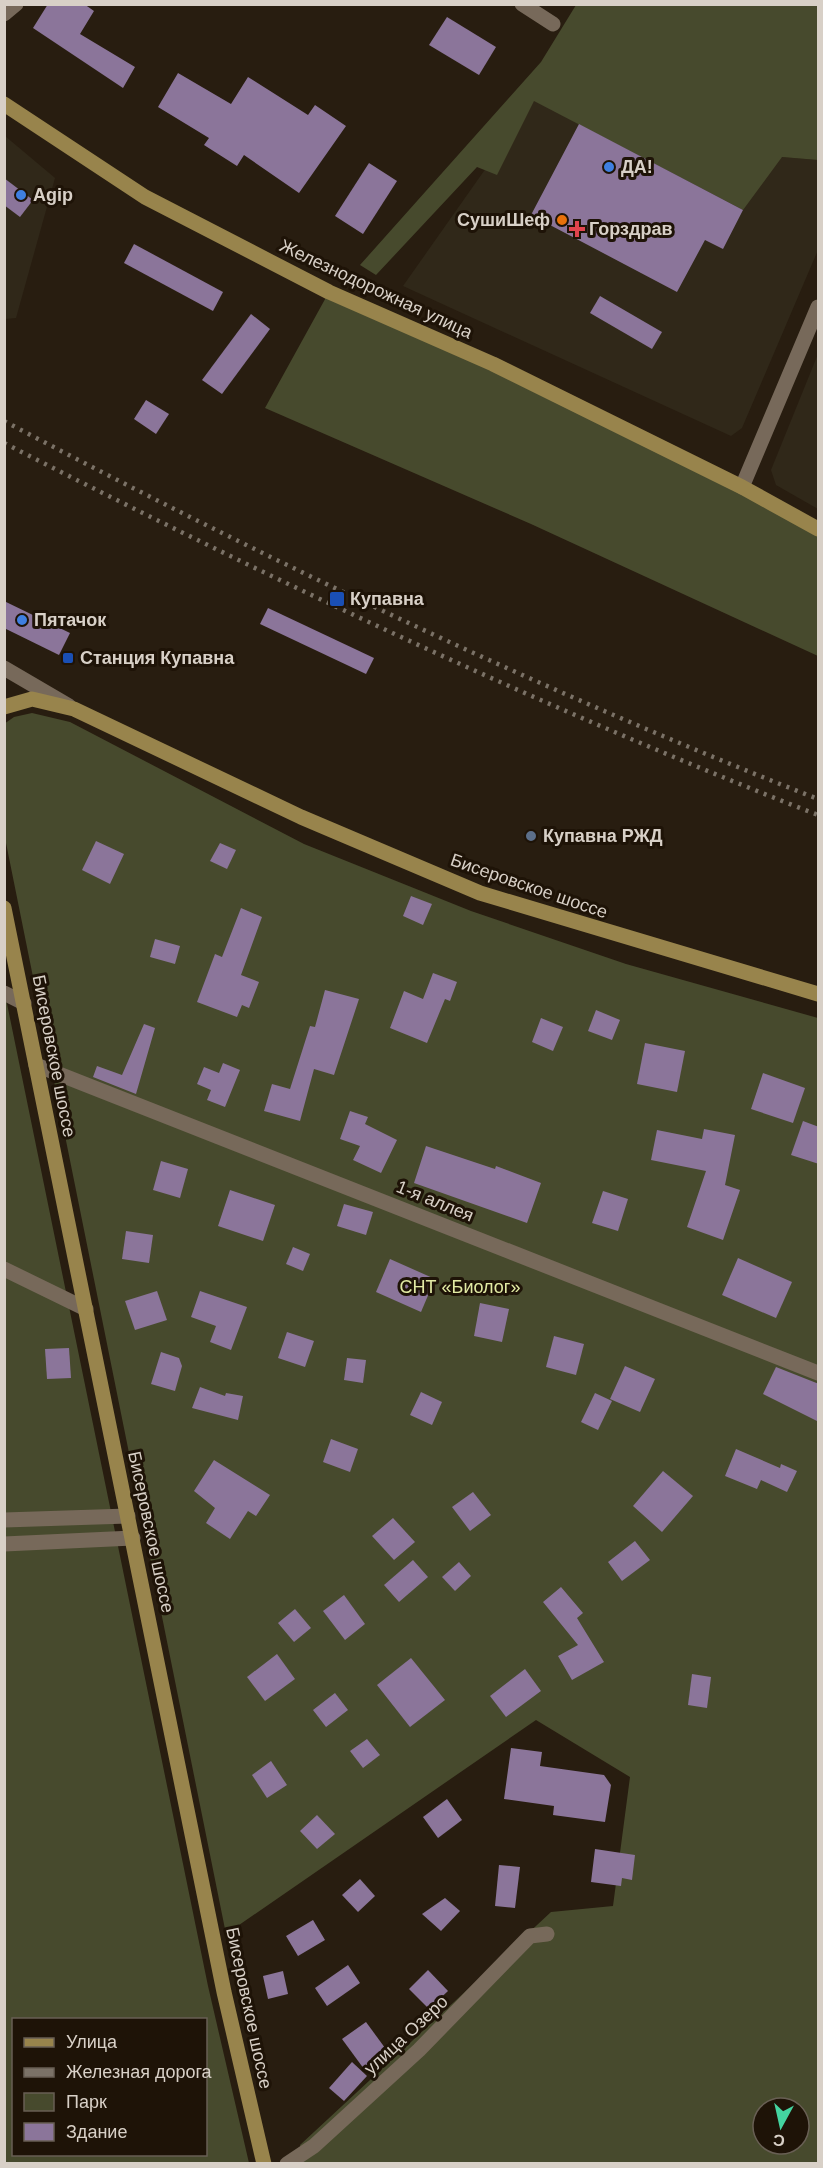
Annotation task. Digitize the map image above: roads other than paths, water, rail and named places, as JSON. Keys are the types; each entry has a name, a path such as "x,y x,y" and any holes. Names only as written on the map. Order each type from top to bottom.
{"main road":[{"name":"Железнодорожная улица","path":"4,104 145,196 319,287 493,364 742,487 819,530"},
{"name":"Бисеровское шоссе","path":"4,707 32,699 74,709 301,817 480,894 819,994"},
{"name":"Бисеровское шоссе","path":"4,908 224,1992 264,2163"}],"street":[{"path":"4,14 16,4"},
{"path":"522,4 553,24"},
{"path":"742,487 819,307"},
{"path":"4,668 74,709"},
{"path":"4,993 24,1003"},
{"name":"1-я аллея","path":"36,1065 819,1373"},
{"path":"4,1269 86,1309"},
{"path":"4,1520 128,1516"},
{"path":"4,1544 133,1538"},
{"name":"улица Озеро","path":"287,2163 314,2146 419,2050 530,1936 547,1934"}],"railway":[{"path":"4,421 204,524 406,622 610,714 818,799"},
{"path":"4,443 406,640 714,774 818,815"}],"place":[{"name":"ДА!","path":"609,167"},
{"name":"Agip","path":"21,195"},
{"name":"СушиШеф","path":"562,220"},
{"name":"Горздрав","path":"577,229"},
{"name":"Купавна","path":"337,599"},
{"name":"Пятачок","path":"22,620"},
{"name":"Станция Купавна","path":"68,658"},
{"name":"Купавна РЖД","path":"531,836"}],"park label":[{"name":"СНТ «Биолог»","path":"460,1287"}]}
